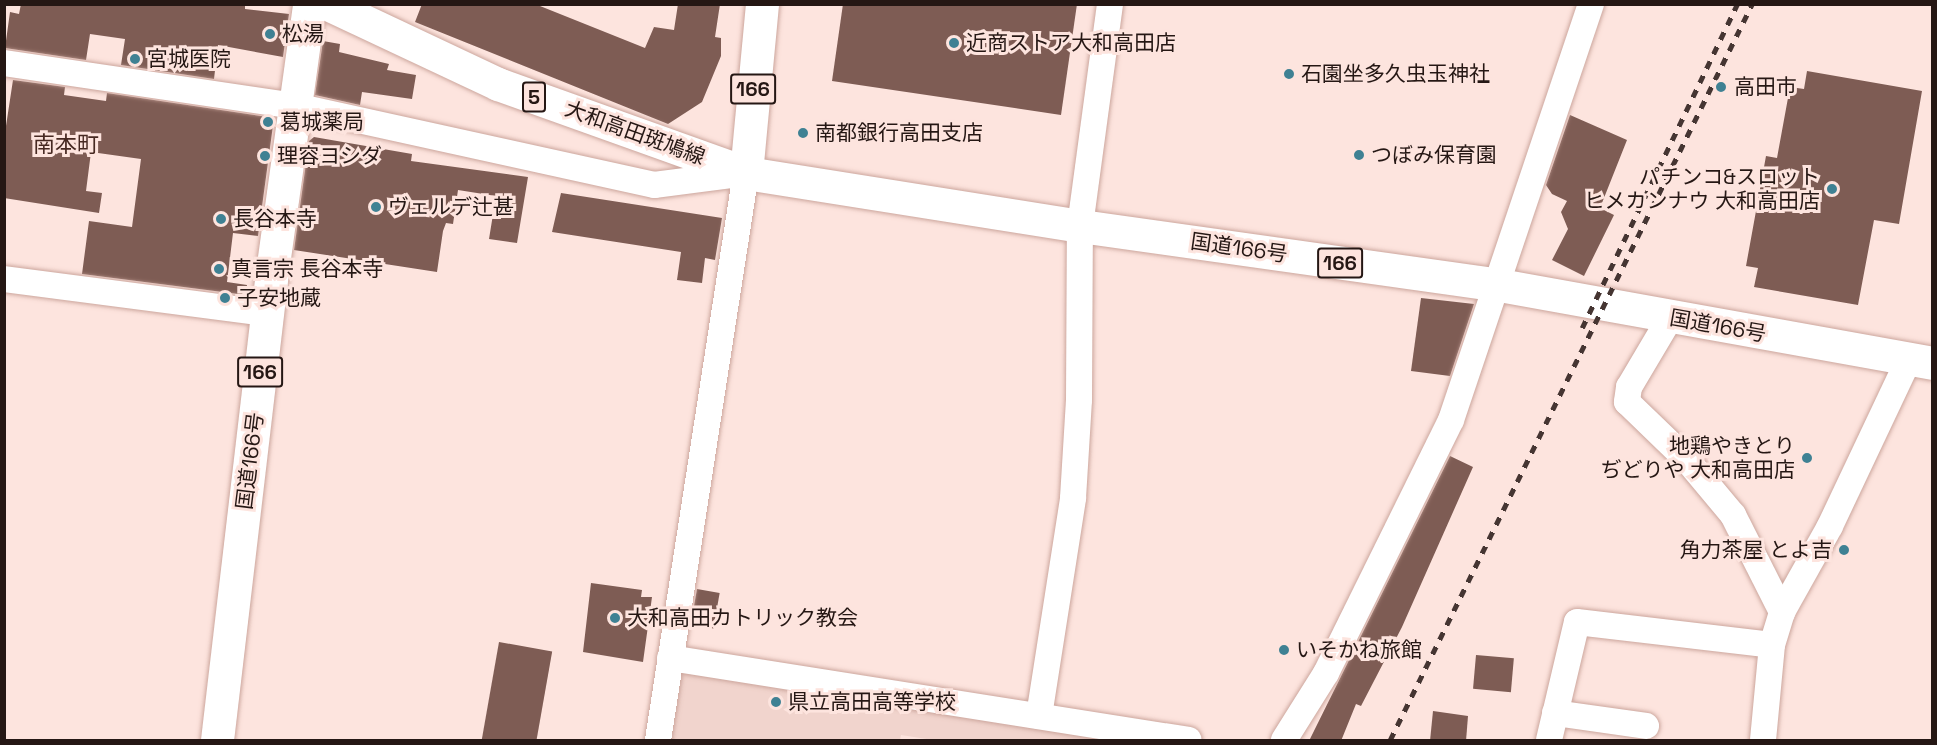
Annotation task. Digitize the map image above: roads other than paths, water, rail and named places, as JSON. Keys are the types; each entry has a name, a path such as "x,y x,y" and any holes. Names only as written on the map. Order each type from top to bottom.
{"main road":[{"name":"国道166号","path":"218,741 267,313 309,4"},
{"name":"大和高田斑鳩線","path":"328,4 498,84 746,173"},
{"name":"166","path":"746,173 762,4"},
{"name":"国道166号","path":"746,173 1080,226 1499,285 1670,318 1921,361"}],"street":[{"path":"1039,716 1072,498 1079,400 1080,226 1110,4"},
{"path":"1284,741 1326,673 1451,420 1499,285 1591,4"},
{"path":"4,63 295,106 654,185 746,173 658,741"},
{"path":"4,279 267,313"},
{"path":"1670,318 1629,387 1627,402 1687,460 1733,515 1782,612"},
{"path":"1763,741 1772,645 1782,612 1921,361"},
{"path":"1549,741 1577,622 1772,645"},
{"path":"670,658 1039,716 1146,737 1189,741"},
{"path":"1555,713 1646,726"}],"railway":[{"path":"1582,328 1737,4"},
{"path":"1390,740 1752,4"}],"place":[{"name":"松湯","path":"270,34"},
{"name":"近商ストア大和高田店","path":"954,43"},
{"name":"宮城医院","path":"135,59"},
{"name":"石園坐多久虫玉神社","path":"1289,74"},
{"name":"高田市","path":"1721,87"},
{"name":"葛城薬局","path":"268,122"},
{"name":"南都銀行高田支店","path":"803,133"},
{"name":"つぼみ保育園","path":"1359,155"},
{"name":"理容ヨシダ","path":"265,156"},
{"name":"パチンコ&スロット ヒメカンナウ 大和高田店","path":"1832,189"},
{"name":"ヴェルデ辻甚","path":"376,207"},
{"name":"長谷本寺","path":"221,219"},
{"name":"真言宗 長谷本寺","path":"219,269"},
{"name":"子安地蔵","path":"225,298"},
{"name":"地鶏やきとり ぢどりや 大和高田店","path":"1807,458"},
{"name":"角力茶屋 とよ吉","path":"1844,550"},
{"name":"大和高田カトリック教会","path":"615,618"},
{"name":"いそかね旅館","path":"1284,650"},
{"name":"県立高田高等学校","path":"776,702"}],"district":[{"name":"南本町","path":"66,145"}]}
